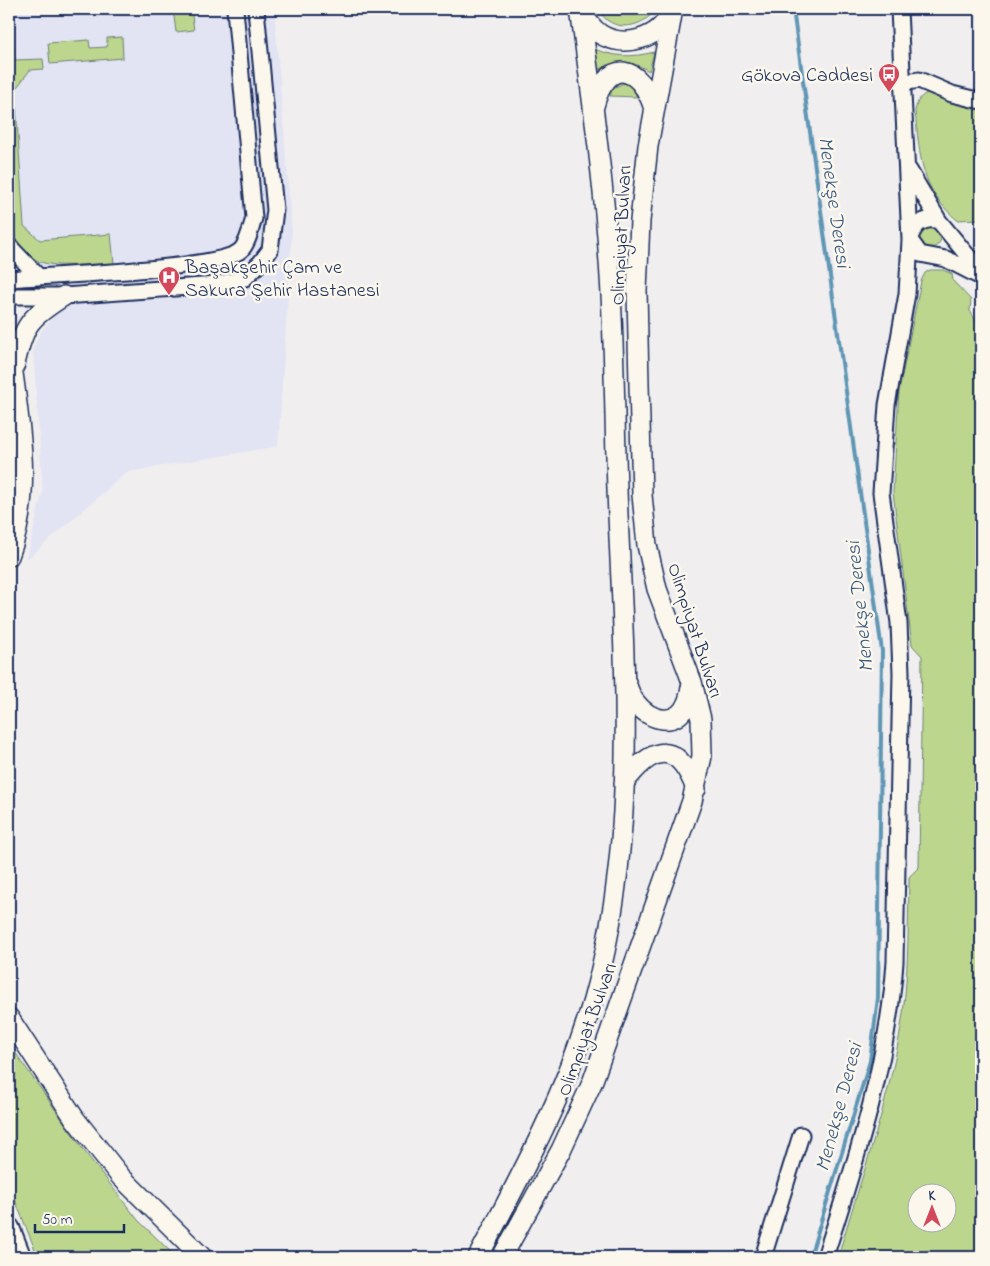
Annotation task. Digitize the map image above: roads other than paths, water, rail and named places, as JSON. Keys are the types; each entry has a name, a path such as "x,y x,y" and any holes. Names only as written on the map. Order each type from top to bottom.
{"highway":[{"path":"9,1229 20,1257"}],"main road":[{"path":"580,9 588,23 600,34 615,40 631,41 647,37 660,28 673,9"},
{"path":"478,1257 547,1126 566,1079 593,1000 607,941 618,872 624,783 623,676 612,316 607,235 594,109 580,9"},
{"name":"Olimpiyat Bulvarı","path":"502,1257 561,1150 592,1083 696,789 702,756 702,731 692,682 657,589 647,545 642,495 637,291 640,220 654,109 673,9"},
{"path":"594,109 598,90 606,78 620,72 634,74 645,85 654,109"},
{"path":"12,375 26,325 38,312 64,296"},
{"path":"9,342 22,461 21,498 17,534 9,556"},
{"path":"623,676 635,703 653,718 664,720 674,718 682,712 687,703 692,682"},
{"path":"624,783 642,762 653,755 664,753 678,758 689,772 696,789"},
{"path":"9,1018 75,1119 121,1177 202,1257"}],"street":[{"path":"9,279 126,271 220,260 241,250 254,218 235,9"},
{"path":"9,296 64,296 216,285 245,278 270,250 276,210 256,9"},
{"path":"825,1257 872,1103 892,1003 895,962 901,673 899,623 881,494 888,405 908,294 910,237 899,9"},
{"path":"901,53 932,86"},
{"path":"902,83 919,80 932,86 981,101"},
{"path":"903,105 913,90 932,86"},
{"path":"248,142 268,139"},
{"path":"907,166 939,221 981,272"},
{"path":"910,237 916,225 921,222 927,219 939,221"},
{"path":"908,294 916,271 923,261 938,255 947,247 949,235"},
{"path":"910,237 920,254 946,259 981,277"},
{"path":"9,246 38,276"},
{"path":"763,1257 801,1135"}],"waterway":[{"name":"Menekşe Deresi","path":"793,9 882,651 878,998 870,1061 810,1257"}],"place":[{"name":"Gökova Caddesi","path":"889,93"},
{"name":"Başakşehir Çam ve Sakura Şehir Hastanesi","path":"169,296"}]}
